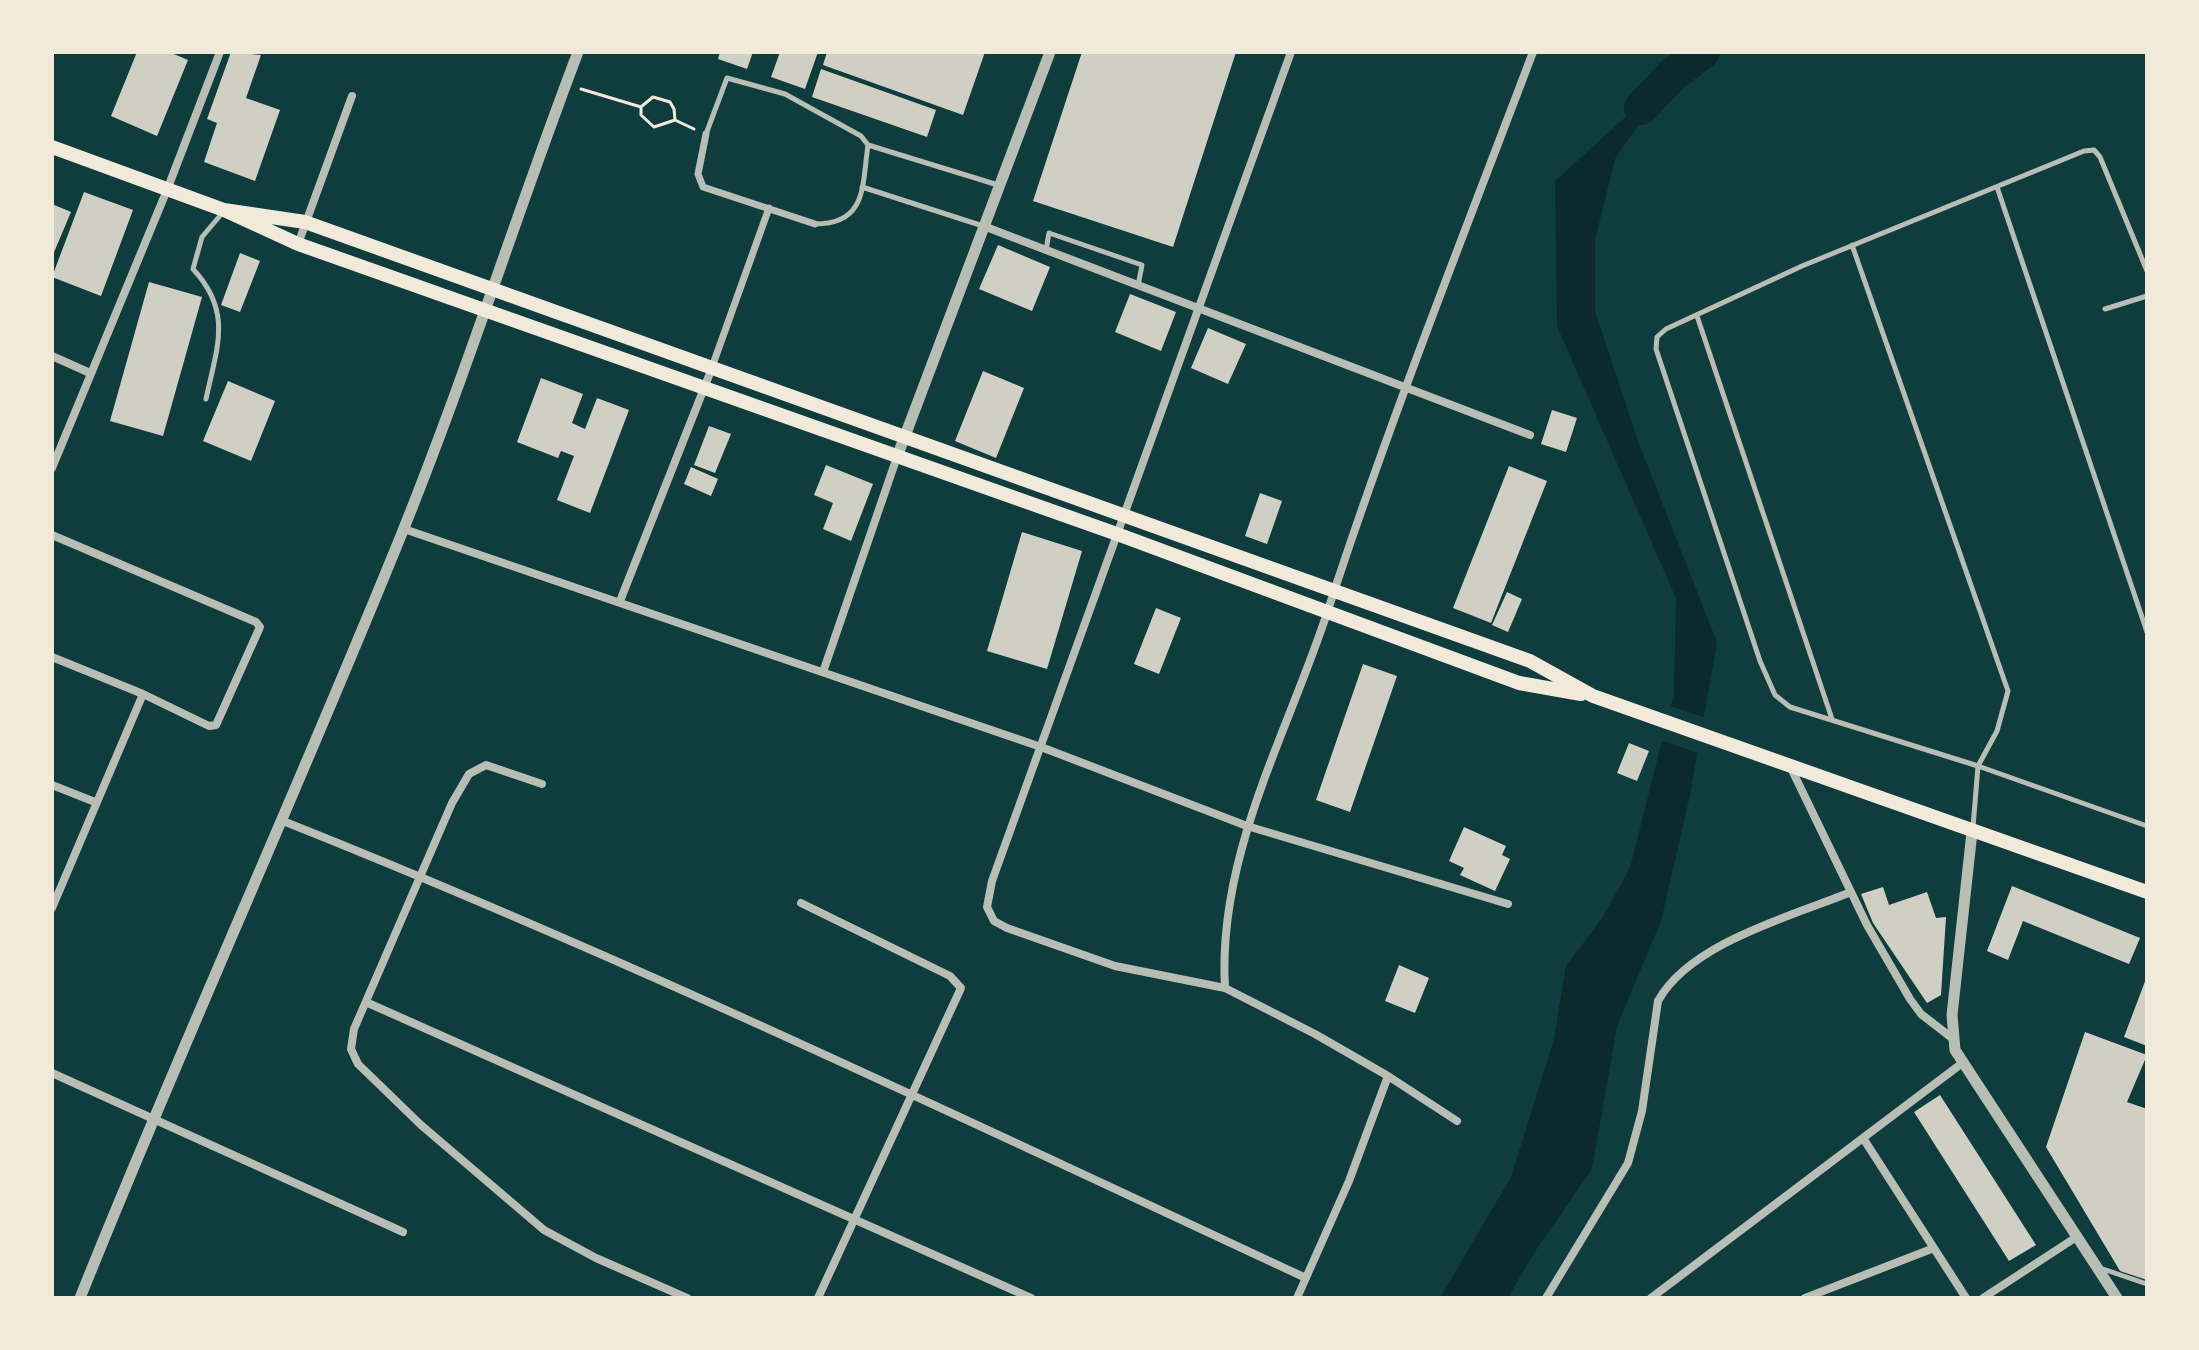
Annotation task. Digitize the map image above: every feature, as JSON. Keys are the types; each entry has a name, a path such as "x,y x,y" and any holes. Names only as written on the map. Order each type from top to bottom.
{"main road":[{"path":"52,147 224,210 298,244 1117,534 1519,683 1593,696"},
{"path":"224,210 305,222 1530,661 1593,696 2147,892"}],"street":[{"path":"80,1298 153,1118 283,821 404,529 578,52"},
{"path":"823,672 897,457 1050,52"},
{"path":"1291,52 1195,309 992,881 987,907 994,921 1082,957 1225,988 1315,1034 1457,1121"},
{"path":"1225,988 1223,953 1247,826 1407,386 1533,52"},
{"path":"52,468 167,190 216,53"},
{"path":"298,244 352,96"},
{"path":"706,134 698,174 703,187 815,224"},
{"path":"620,601 712,367 769,208"},
{"path":"986,227 1530,435"},
{"path":"52,356 90,373"},
{"path":"404,529 1041,747 1247,826 1508,904"},
{"path":"52,535 256,622 260,627 216,725 209,726 143,694 52,657"},
{"path":"52,908 143,694"},
{"path":"542,784 486,765 478,767 463,783 354,1029 351,1049 358,1064 421,1125 544,1230 596,1258 687,1298"},
{"path":"1789,766 1851,892 1910,999 1921,1014 1952,1038"},
{"path":"52,785 95,802"},
{"path":"283,821 420,876 911,1094 1306,1278"},
{"path":"1972,832 1952,1038 1961,1064 2117,1298"},
{"path":"1546,1298 1628,1163 1642,1111 1658,1001 1666,987 1694,962 1741,937 1851,892"},
{"path":"801,903 950,976 961,988 818,1298"},
{"path":"368,1003 1031,1298"},
{"path":"1651,1298 1961,1064"},
{"path":"52,1073 403,1232"},
{"path":"1297,1298 1349,1181 1388,1076"},
{"path":"1863,1138 1966,1298"},
{"path":"1983,1298 2078,1236"},
{"path":"1805,1298 1934,1248"}],"lane":[{"path":"706,134 727,78 785,94 861,136 868,145 1001,186"},
{"path":"815,224 845,220 852,214 862,187 868,145"},
{"path":"2147,271 2100,157 2094,150 1852,245 1666,329 1657,337 1656,349 1760,661 1775,695 1790,707 1978,766 2147,826"},
{"path":"862,187 986,227"},
{"path":"1997,187 2147,632"},
{"path":"206,399 220,336 211,288 193,269 202,237 224,210"},
{"path":"1046,250 1049,233 1142,265 1138,286"},
{"path":"1852,245 2008,691 1997,731 1978,766 1972,832"},
{"path":"2105,309 2147,296"},
{"path":"1697,316 1832,720"},
{"path":"2098,1268 2147,1284"}],"path":[{"path":"566,84 641,107"},
{"path":"641,107 653,97 662,98 674,109 675,120"},
{"path":"641,107 641,115 648,125 660,128 675,120"},
{"path":"675,120 706,134"}],"water":[{"path":"1673,74 1615,159 1595,240 1595,311 1639,444 1717,642 1690,795 1661,921 1617,1026 1592,1169 1534,1253 1508,1298 1440,1298 1511,1177 1554,1039 1566,966 1603,917 1630,868 1674,693 1676,598 1557,326 1555,181"}],"pier":[{"path":"1668,705 1708,719 1701,754 1660,740"}],"building":[{"path":"137,52 169,52 188,60 157,136 111,116"},
{"path":"231,52 261,55 246,98 280,110 255,181 204,162 217,123 207,119"},
{"path":"720,52 753,52 747,69 718,59"},
{"path":"780,52 818,52 805,89 771,77"},
{"path":"827,52 985,52 963,115 823,65"},
{"path":"1082,52 1236,52 1173,247 1033,201"},
{"path":"821,69 936,110 927,137 812,97"},
{"path":"84,192 133,210 101,296 52,277"},
{"path":"52,204 71,212 52,257"},
{"path":"998,245 1050,267 1032,311 979,289"},
{"path":"240,253 260,261 240,312 221,305"},
{"path":"149,282 202,297 163,436 110,421"},
{"path":"1130,294 1176,312 1161,351 1115,332"},
{"path":"1208,328 1246,344 1228,384 1191,368"},
{"path":"983,371 1024,388 996,458 955,441"},
{"path":"541,378 583,394 572,423 585,429 597,398 629,410 590,513 557,500 574,456 561,451 558,458 517,442"},
{"path":"228,381 275,401 251,461 203,441"},
{"path":"1552,410 1577,418 1566,452 1541,444"},
{"path":"709,426 731,434 715,473 694,465"},
{"path":"826,465 873,484 851,541 823,529 833,503 814,495"},
{"path":"1509,466 1547,481 1491,623 1453,608"},
{"path":"691,467 718,479 711,496 684,484"},
{"path":"1260,493 1282,501 1267,544 1245,536"},
{"path":"1022,532 1082,551 1047,669 987,651"},
{"path":"1507,592 1522,599 1508,632 1492,625"},
{"path":"1156,608 1181,618 1159,674 1134,664"},
{"path":"1363,664 1397,676 1350,812 1316,800"},
{"path":"1629,743 1649,751 1637,781 1617,773"},
{"path":"1464,827 1506,846 1502,855 1510,859 1495,891 1460,875 1464,868 1449,861"},
{"path":"2012,886 2140,938 2129,964 2023,921 2008,960 1987,951"},
{"path":"1883,887 1889,905 1927,892 1936,918 1946,917 1941,995 1927,1003 1873,923 1861,894"},
{"path":"1399,965 1429,978 1415,1013 1385,1001"},
{"path":"2147,976 2147,1046 2124,1037"},
{"path":"2085,1032 2147,1055 2127,1102 2147,1109 2147,1280 2120,1271 2046,1147"},
{"path":"1940,1095 2036,1245 2009,1261 1914,1112"}],"waterway":[{"path":"1641,108 1673,74 1703,52"}]}
